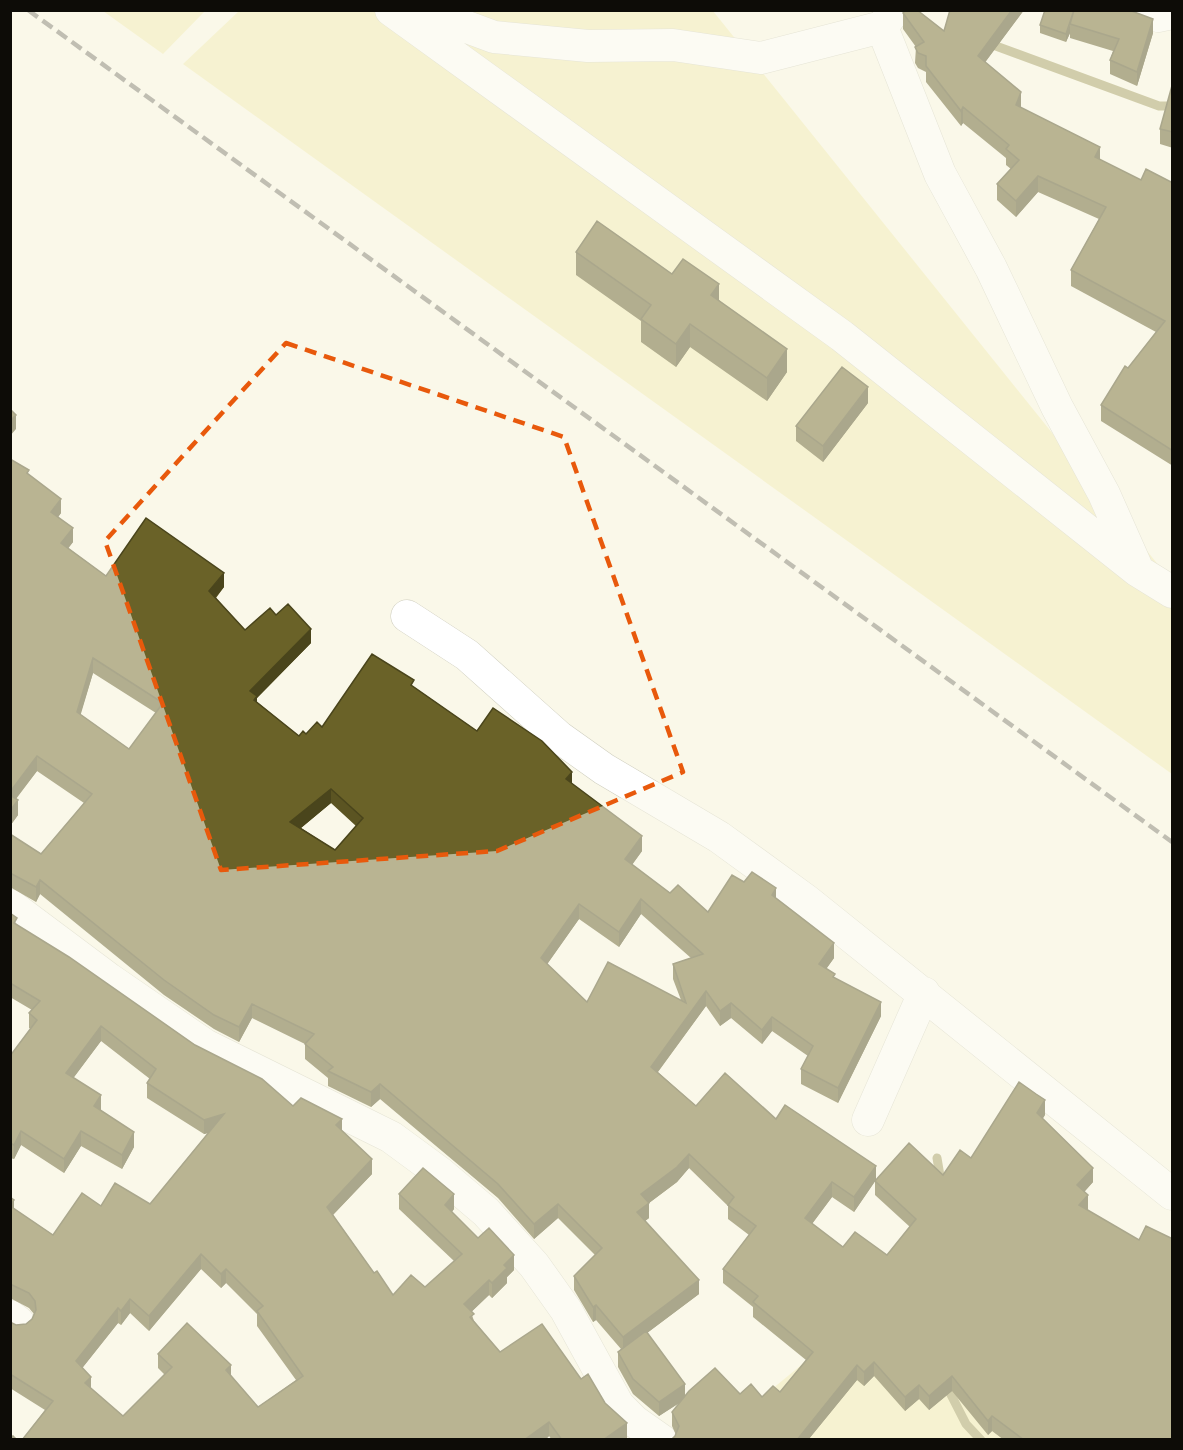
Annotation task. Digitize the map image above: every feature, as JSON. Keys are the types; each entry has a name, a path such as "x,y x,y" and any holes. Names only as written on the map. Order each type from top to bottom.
{"street":[{"path":"391,10 842,336 1138,571 1173,592"},
{"path":"421,10 494,37 588,46 673,45 761,58 888,19 940,174 991,268 1058,407 1104,494 1138,571"},
{"path":"1137,10 1158,16 1173,14"},
{"path":"407,616 467,655 559,737 604,769 719,837 807,901 1173,1194"},
{"path":"10,905 109,979 205,1045 391,1137 440,1173 486,1212 534,1265 566,1310 618,1405 634,1421 661,1440"},
{"path":"868,1120 924,993"}],"highlighted area":[{"path":"286,343 564,437 683,772 497,851 221,870 105,541"}],"shaded area":[{"path":"104,10 205,11 163,54"},
{"path":"239,11 713,11 1172,582 1172,774 183,64"},
{"path":"850,1325 1134,1440 710,1440"}],"building":[{"path":"905,10 917,10 944,31 950,10 1012,10 978,56 1021,92 1016,105 1100,147 1095,157 1141,180 1146,169 1173,183 1173,451 1101,405 1125,366 1128,368 1165,321 1071,270 1106,207 1038,176 1016,201 997,184 1019,160 1006,149 1009,145 963,107 961,111 926,66 926,56 918,53 915,47 924,42 903,13"},
{"path":"1045,10 1074,10 1066,34 1040,25"},
{"path":"1074,10 1129,10 1153,19 1137,72 1110,60 1119,39 1070,24"},
{"path":"1173,82 1173,132 1160,129"},
{"path":"597,221 672,274 683,259 719,284 711,295 787,349 767,378 690,324 676,344 641,319 651,305 576,252"},
{"path":"842,367 868,387 823,446 796,426"},
{"path":"10,409 16,415 10,421"},
{"path":"10,459 29,470 27,473 61,499 51,512 73,528 61,543 106,576 146,518 224,573 209,591 245,630 270,608 276,615 288,604 311,629 250,691 257,696 254,700 299,736 303,731 306,734 317,722 322,727 372,654 414,680 411,685 477,731 493,708 542,741 572,772 566,779 642,836 625,859 670,893 678,885 708,912 732,875 744,882 752,872 776,888 772,895 834,943 819,964 835,974 833,977 881,1002 838,1088 801,1069 813,1046 772,1017 762,1030 731,1003 720,1011 706,991 651,1067 696,1106 725,1073 776,1119 785,1105 876,1166 854,1197 832,1182 805,1218 843,1247 855,1232 887,1255 916,1219 875,1181 909,1143 943,1175 960,1150 971,1158 1019,1082 1045,1100 1037,1113 1093,1168 1077,1185 1088,1195 1079,1205 1139,1240 1146,1226 1173,1239 1173,1440 1024,1440 992,1416 988,1421 952,1376 929,1396 919,1385 905,1397 874,1362 864,1372 857,1365 797,1440 671,1440 679,1426 672,1412 689,1391 715,1368 740,1394 751,1384 762,1397 773,1386 780,1392 813,1352 753,1302 758,1296 723,1269 756,1226 728,1205 734,1197 689,1154 677,1167 641,1194 649,1203 637,1212 699,1280 623,1337 596,1305 593,1307 574,1276 602,1248 558,1204 534,1224 498,1184 380,1084 371,1092 328,1071 333,1067 305,1044 314,1034 252,1004 239,1027 214,1015 164,980 40,880 36,887 10,873 10,834 41,854 92,794 37,756 10,792","holes":["93,658 163,703 129,749 77,712","331,789 363,818 335,850 290,822","641,899 703,954 673,964 686,1003 608,962 587,1002 541,958 579,904 619,932"]},
{"path":"10,795 18,800 10,811"},
{"path":"10,913 17,918 14,923 69,957 195,1045 262,1079 293,1106 301,1098 342,1119 336,1125 372,1159 327,1207 374,1273 377,1271 393,1295 411,1275 425,1287 462,1254 399,1194 423,1168 454,1194 445,1205 478,1238 489,1228 514,1255 504,1265 507,1268 492,1283 489,1280 464,1304 474,1314 470,1317 500,1352 542,1324 581,1379 588,1374 605,1403 627,1423 603,1440 562,1440 549,1422 524,1440 22,1440 53,1401 10,1374 10,1322 16,1325 26,1324 32,1319 36,1310 35,1301 29,1293 10,1284 10,1206 53,1235 82,1193 101,1206 115,1183 150,1204 224,1114 204,1120 147,1083 156,1069 101,1026 66,1073 101,1095 94,1106 134,1132 122,1155 81,1131 64,1159 21,1131 14,1145 10,1143 10,1056 37,1020 29,1013 40,1001 10,983","holes":["201,1254 221,1274 226,1269 263,1306 257,1311 303,1376 258,1407 226,1370 231,1365 187,1323 158,1354 172,1367 123,1416 85,1383 91,1377 76,1361 118,1308 121,1311 130,1299 149,1316"]},
{"path":"646,1331 685,1384 659,1402 633,1379 618,1352"}],"waterway":[{"path":"985,42 1159,106 1172,106"},
{"path":"937,1158 941,1182"},
{"path":"945,1383 966,1424 981,1440"}],"railway":[{"path":"28,10 1172,842"}]}
